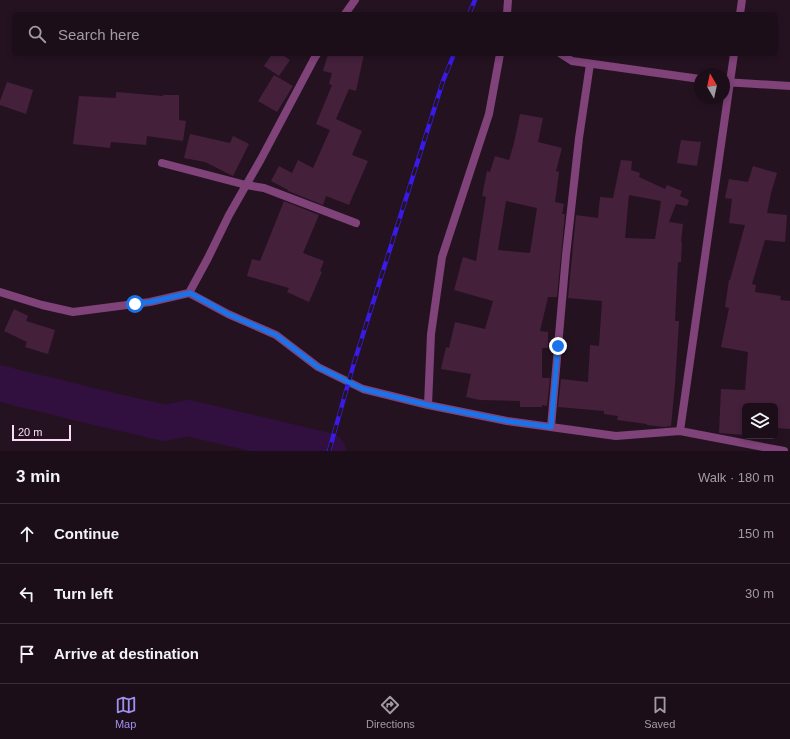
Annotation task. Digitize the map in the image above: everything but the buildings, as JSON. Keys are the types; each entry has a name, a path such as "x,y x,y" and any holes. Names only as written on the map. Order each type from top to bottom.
{"street":[{"path":"346,12 355,0"},
{"path":"507,12 508,0"},
{"path":"740,12 742,0"},
{"path":"190,293 229,215 261,159 316,56"},
{"path":"428,405 431,334 442,257 489,114 500,56"},
{"path":"564,56 572,61 694,78"},
{"path":"730,70 734,56"},
{"path":"551,427 566,255 579,138 590,64"},
{"path":"730,82 790,86"},
{"path":"680,431 724,104"},
{"path":"162,163 246,185 264,188 356,223"},
{"path":"0,292 42,305 73,312 150,302 190,293 228,314 276,335 318,367 363,389 428,405 507,421 616,436 680,431 784,451"}],"waterway":[{"path":"0,383 165,423 188,418 328,451"}],"railway":[{"path":"470,12 475,0"},
{"path":"329,451 354,363 443,81 453,56"}],"route":[{"path":"135,304 190,293 228,314 276,335 318,367 363,389 428,405 507,421 551,427 558,346"}]}
